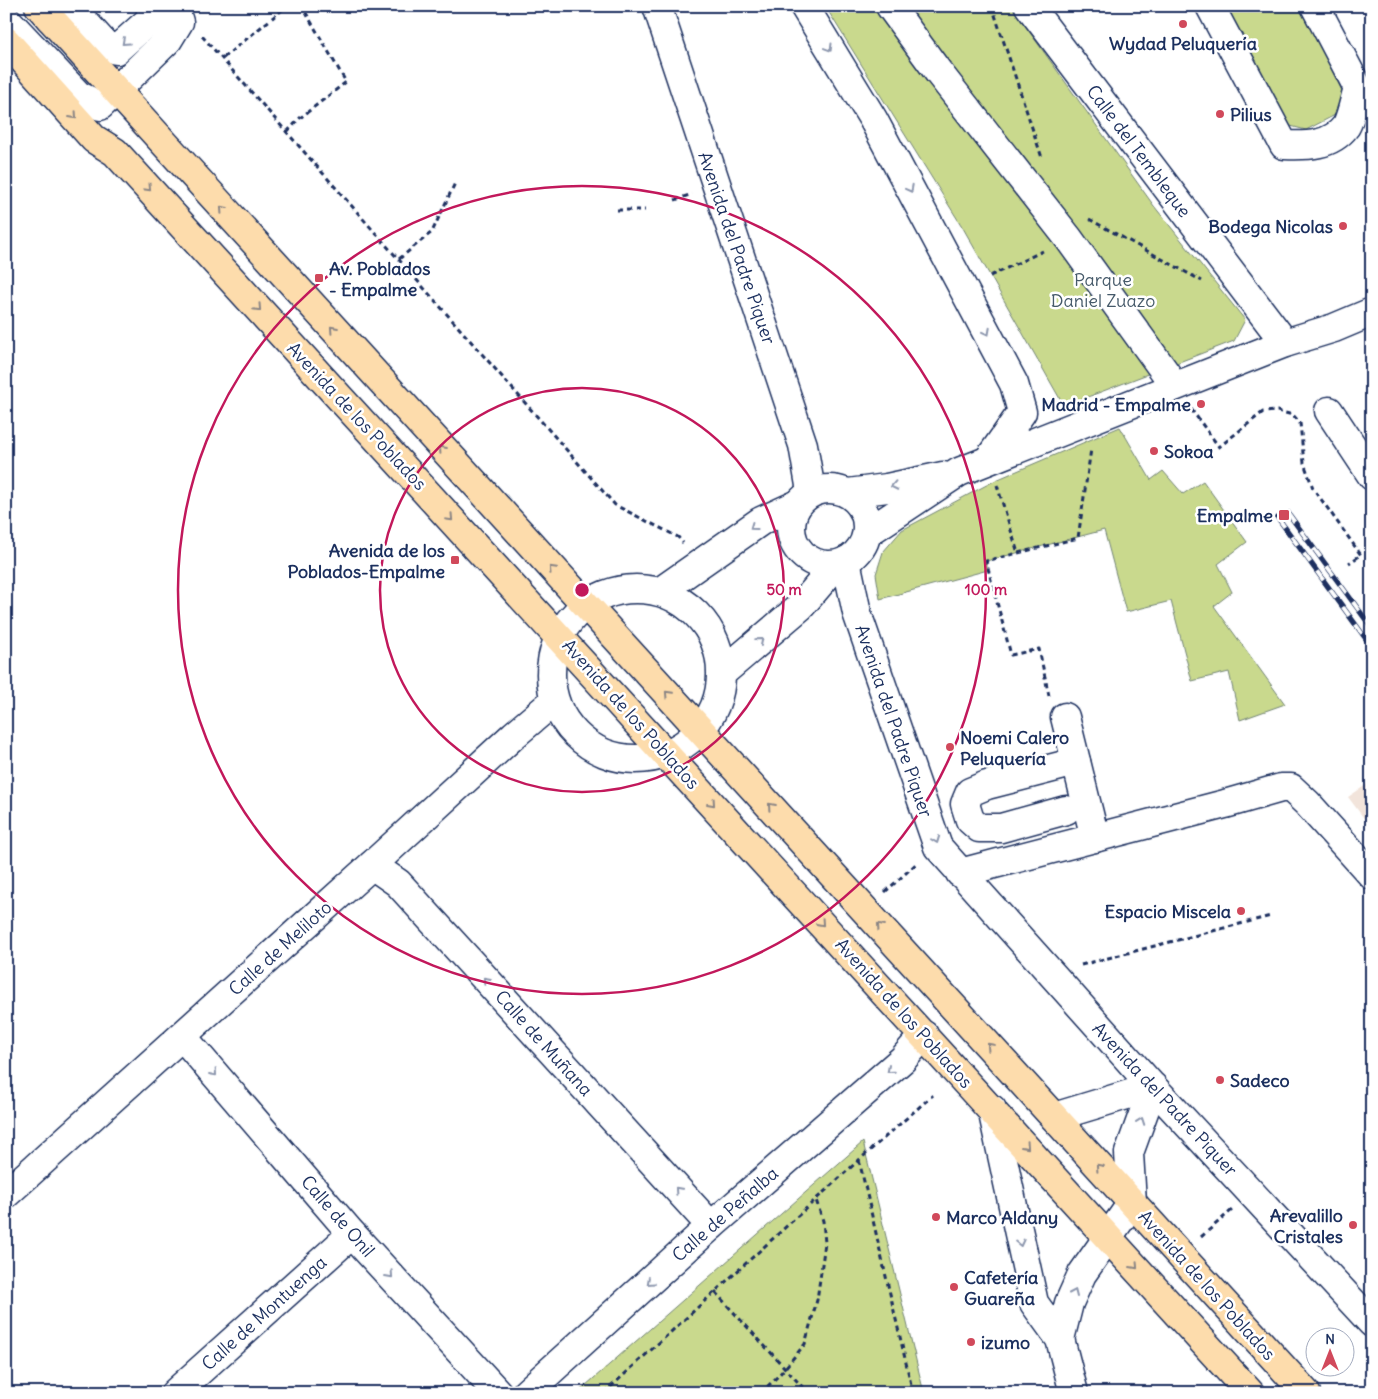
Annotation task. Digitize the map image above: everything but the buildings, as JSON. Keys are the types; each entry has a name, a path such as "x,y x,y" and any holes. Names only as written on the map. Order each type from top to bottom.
{"main road":[{"name":"Avenida de los Poblados","path":"45,12 116,92 702,730 1306,1393"},
{"name":"Avenida de los Poblados","path":"6,41 94,139 115,152 1250,1393"}],"street":[{"path":"45,12 78,15 108,48 116,50 153,17 150,6"},
{"path":"6,19 78,95 100,106 168,40 179,22 174,6"},
{"name":"Avenida del Padre Piquer","path":"656,6 804,445 804,498 789,526 796,548 813,563 841,563 938,847 1153,1087 1372,1323"},
{"path":"804,6 873,119 1014,384 1022,412 993,470"},
{"path":"890,6 939,73 1069,239 1181,394"},
{"name":"Calle del Tembleque","path":"1029,6 1285,343"},
{"path":"1210,6 1284,145 1307,146 1330,140 1347,125 1358,88 1315,6"},
{"path":"661,592 761,521 804,498 830,488 848,493 886,488 959,472 993,470 1181,394 1285,343 1334,328 1372,312"},
{"path":"1329,411 1372,476"},
{"path":"867,533 959,472"},
{"path":"722,673 801,606 841,563 860,550 867,533 864,510 848,493"},
{"path":"635,588 661,592 693,609 715,638 722,673 717,703 702,730 667,754 633,760 599,752 572,731 554,701 550,668 559,636 585,604 609,592 635,588"},
{"name":"Calle de Meliloto","path":"6,1194 554,701"},
{"path":"1065,717 1096,838"},
{"path":"1066,810 1002,828 980,828 970,820 965,804 970,792 987,785 1076,762"},
{"path":"960,873 1281,788 1291,788 1372,875"},
{"name":"Calle de Muñana","path":"372,865 398,883 711,1226"},
{"name":"Calle de Peñalba","path":"526,1393 711,1226 903,1059 924,1035"},
{"name":"Calle de Onil","path":"182,1036 352,1234 498,1393"},
{"path":"1054,1117 1153,1087"},
{"path":"1060,1339 1069,1303 1082,1274 1132,1203 1129,1153 1153,1087"},
{"path":"992,1109 1034,1303 1060,1339 1074,1393"},
{"name":"Calle de Montuenga","path":"175,1393 352,1234"}],"path":[{"path":"222,58 287,6"},
{"path":"287,132 300,118 346,82 302,6"},
{"path":"196,33 205,37 615,505 678,537 699,566"},
{"path":"399,259 432,232 455,183"},
{"path":"675,200 695,194"},
{"path":"617,210 645,210"},
{"path":"1082,214 1209,285"},
{"path":"1181,394 1219,447 1263,412 1277,411 1294,415 1300,423 1304,463 1313,488 1361,555 1349,563"},
{"path":"1065,717 1051,707 1039,649 1011,655 986,561 1078,538 1091,447"},
{"path":"993,470 1018,553"},
{"path":"882,894 922,859"},
{"path":"1073,967 1271,916"},
{"path":"604,1393 859,1160 933,1095"},
{"path":"859,1160 913,1393"},
{"path":"760,1393 805,1344 816,1300 825,1243 823,1221 816,1200"},
{"path":"1200,1238 1237,1206"},
{"path":"715,1292 808,1393"}],"shaded area":[{"path":"1372,781 1372,829 1348,797"}],"green space":[{"name":"Parque Daniel Zuazo","path":"825,6 1011,6 1154,206 1245,320 1234,341 1064,406 963,228"},
{"path":"1224,6 1301,6 1343,93 1335,115 1306,130 1279,123"},
{"path":"1120,427 1151,480 1163,471 1183,494 1203,481 1247,542 1218,564 1232,592 1214,606 1285,704 1240,720 1229,672 1192,681 1171,601 1126,612 1104,530 986,561 988,570 880,599 876,574 883,552 902,530 996,480"},
{"path":"863,1142 924,1393 577,1393"}],"railway":[{"path":"1288,513 1372,628"},
{"path":"1278,518 1372,647"}],"place":[{"name":"Wydad Peluquería","path":"1183,24"},
{"name":"Pilius","path":"1220,114"},
{"name":"Bodega Nicolas","path":"1343,226"},
{"name":"Av. Poblados - Empalme","path":"319,278"},
{"name":"Madrid - Empalme","path":"1201,404"},
{"name":"Sokoa","path":"1154,451"},
{"name":"Empalme","path":"1284,515"},
{"name":"Avenida de los Poblados-Empalme","path":"455,560"},
{"name":"Noemi Calero Peluquería","path":"950,747"},
{"name":"Espacio Miscela","path":"1241,911"},
{"name":"Sadeco","path":"1220,1080"},
{"name":"Marco Aldany","path":"936,1217"},
{"name":"Arevalillo Cristales","path":"1353,1225"},
{"name":"Cafetería Guareña","path":"954,1287"},
{"name":"izumo","path":"971,1342"}]}
